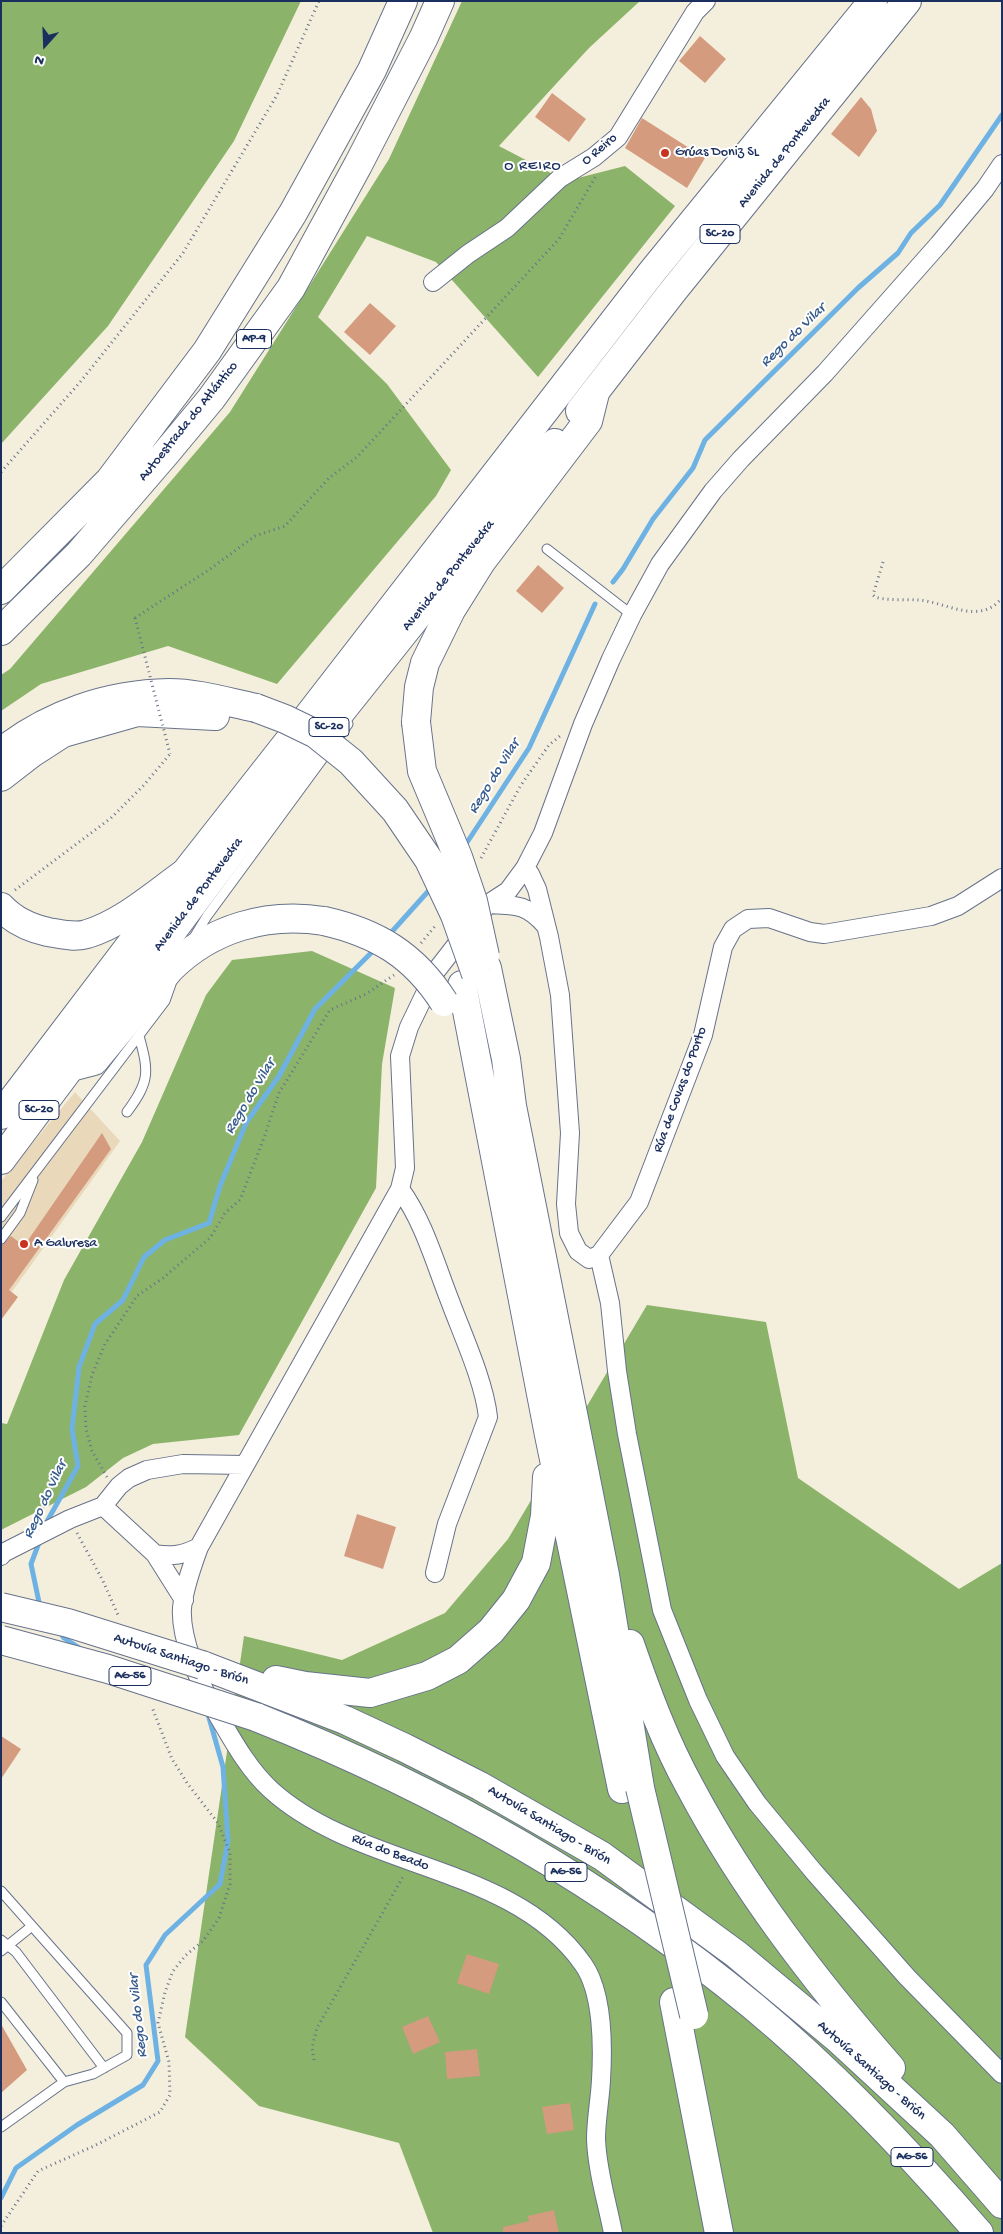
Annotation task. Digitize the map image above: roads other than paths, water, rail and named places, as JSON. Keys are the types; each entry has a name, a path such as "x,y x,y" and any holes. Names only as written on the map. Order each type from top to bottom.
{"highway":[{"name":"Autoestrada do Atlántico","path":"1,590 110,480 207,351 293,213 372,70 402,1"},
{"name":"Autoestrada do Atlántico","path":"1,631 79,554 166,454 211,400 290,288 362,156 424,37 440,1"},
{"name":"Avenida de Pontevedra","path":"1,1115 185,873 652,272 873,1"},
{"name":"Avenida de Pontevedra","path":"1,1160 265,808 673,292 907,1"},
{"path":"595,393 588,421 480,562 451,610 425,663 419,687 416,722 422,771 458,856 473,901 467,982 483,1096 549,1435 736,2233"},
{"path":"1,752 20,738 60,716 98,702 132,696 170,693 211,698 253,717 278,734 307,749 338,774 375,810 419,873 467,982 506,1059 512,1106 605,1574 631,1789"},
{"path":"1,777 32,753 63,733 137,712 253,717"},
{"path":"8,899 7,914 32,928 64,935 86,934 129,914 185,873"},
{"path":"71,1067 94,1061 170,969 183,956 214,935 249,924 286,918 324,921 348,926 374,936 397,951 415,965 432,983 467,982"},
{"path":"242,1677 370,1693 426,1676 458,1660 492,1631 516,1600 536,1563 545,1516 549,1435"},
{"path":"605,1574 650,1702 689,1786 724,1848 788,1940 896,2074 942,2135"},
{"name":"Autovía Santiago - Brión","path":"1,1607 68,1623 242,1677 345,1720 405,1748 480,1786 602,1856 736,1954 838,2039 942,2135 1002,2204"},
{"name":"AG-56","path":"1,1640 108,1669 256,1717 341,1752 404,1781 555,1865 632,1916 747,2002 840,2085 929,2176 979,2233"},
{"path":"684,2009 719,2233"}],"street":[{"name":"O Reiro","path":"432,282 468,254 507,228 560,178 594,157 618,137 695,12 706,1"},
{"name":"Rúa do Beado","path":"613,2233 596,2140 601,2079 600,2018 594,1988 585,1967 572,1950 545,1923 505,1900 412,1861 338,1833 308,1817 269,1788 256,1774 235,1744 207,1696 190,1654 182,1624 184,1600 199,1547 400,1189 405,1168 400,1056 403,1044 436,971 488,904 508,891 525,868 543,834 583,724 632,615 660,564 713,491 740,459 825,373 986,189 1002,164"},
{"path":"525,868 537,889 560,995 570,1133 566,1204 569,1233 578,1251 589,1259 599,1255 610,1303 617,1371 627,1434 662,1610 698,1700 725,1756 756,1803 907,1977 1002,2074"},
{"name":"Rúa de Covas do Porto","path":"599,1255 638,1202 703,1035 723,947 733,929 748,919 769,918 810,932 824,934 931,916 958,906 1002,878"},
{"path":"488,904 528,909 545,925"},
{"path":"400,1189 415,1211 443,1283 466,1345 488,1417 447,1524 435,1573"},
{"path":"1,1556 3,1553 108,1499 129,1478 147,1470 183,1464 245,1465"},
{"path":"108,1499 155,1554 184,1600"},
{"path":"155,1554 171,1557 186,1554 199,1547"}],"lane":[{"path":"547,548 632,615"},
{"path":"454,586 480,562"},
{"path":"1,1217 165,1002 183,956 207,916 356,714"},
{"path":"127,1112 139,1096 146,1082 146,1071 139,1036"},
{"path":"1,1239 20,1213 38,1169"},
{"path":"1,1891 127,2034 127,2055 93,2074 64,2082 1,2127"},
{"path":"32,1926 4,1945 16,1952 104,2068"},
{"path":"1,2002 64,2082"}],"waterway":[{"name":"Rego do Vilar","path":"613,582 653,519 693,468 705,440 858,288 898,253 911,233 940,205 1002,115"},
{"name":"Rego do Vilar","path":"464,847 529,748 595,604"},
{"name":"Rego do Vilar","path":"388,936 432,887"},
{"name":"Rego do Vilar","path":"45,1525 78,1466 72,1429 79,1367 95,1324 123,1300 144,1257 165,1240 209,1223 220,1186 246,1123 279,1076 315,1009 376,948"},
{"name":"Rego do Vilar","path":"40,1540 31,1564 40,1607"},
{"name":"Rego do Vilar","path":"59,1631 64,1638 81,1649"},
{"name":"Rego do Vilar","path":"1,2198 16,2168 77,2125 143,2085 158,2061 146,1965 165,1935 220,1884 228,1841 223,1767 208,1714"}],"place":[{"name":"Grúas Doniz SL","path":"665,153"},
{"name":"A Galuresa","path":"24,1244"}],"district":[{"name":"O REIRO","path":"533,167"}]}
